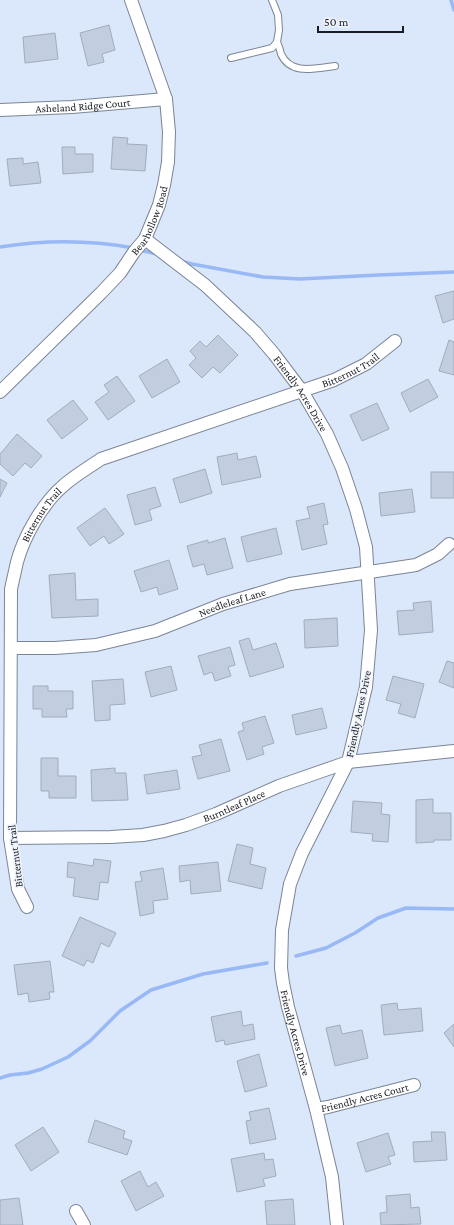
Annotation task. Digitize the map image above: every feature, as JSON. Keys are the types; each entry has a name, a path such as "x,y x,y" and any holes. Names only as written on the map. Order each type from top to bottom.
{"street":[{"name":"Bearhollow Road","path":"0,392 120,273 145,239 159,205 168,162 169,132 166,99 131,0"},
{"name":"Asheland Ridge Court","path":"0,110 72,107 166,99"},
{"name":"Friendly Acres Drive","path":"145,239 205,285 255,332 302,391 327,434 342,468 356,509 366,547 371,630 366,687 348,762 302,853 290,884 282,930 281,961 283,983 332,1177 337,1225"},
{"name":"Bitternut Trail","path":"27,907 18,889 10,838 11,589 17,561 25,539 37,518 49,500 62,487 101,459 334,380 366,364 395,342"},
{"name":"Needleleaf Lane","path":"11,648 55,648 96,645 155,631 223,604 290,584 416,565 438,554 449,544"},
{"name":"Burntleaf Place","path":"10,838 110,837 143,835 164,831 216,814 279,786 348,762 454,751"},
{"name":"Friendly Acres Court","path":"316,1109 414,1085"},
{"path":"76,1211 84,1225"}],"lane":[{"path":"230,58 272,48 277,42 279,30 278,15 272,0"},
{"path":"277,42 282,55 289,64 296,68 304,69 335,66"}],"building":[{"path":"109,25 115,50 102,54 104,62 88,66 80,33"},
{"path":"55,33 58,59 25,63 23,37"},
{"path":"113,137 128,138 127,144 147,145 145,171 111,169"},
{"path":"62,147 75,147 75,154 93,154 93,172 63,174"},
{"path":"23,158 23,164 38,162 41,183 10,186 7,159"},
{"path":"454,291 454,319 443,323 435,296"},
{"path":"218,335 238,355 220,373 213,367 202,378 189,365 196,358 190,351 200,341 206,347"},
{"path":"449,340 454,342 454,375 439,371"},
{"path":"167,359 180,382 152,398 139,376"},
{"path":"117,376 135,401 108,420 95,402 109,392 104,385"},
{"path":"428,379 438,397 410,412 401,393"},
{"path":"73,400 88,419 62,439 47,420"},
{"path":"377,403 389,429 362,441 350,415"},
{"path":"17,434 42,456 31,468 25,463 13,476 0,464 0,454"},
{"path":"237,453 238,460 256,456 261,477 222,485 217,457"},
{"path":"205,469 212,493 180,503 173,479"},
{"path":"431,472 454,472 454,498 431,498"},
{"path":"0,479 7,483 0,497"},
{"path":"155,487 161,506 149,510 152,520 135,525 127,495"},
{"path":"412,489 415,512 381,516 379,493"},
{"path":"324,503 328,524 323,525 327,544 302,550 296,521 310,518 307,507"},
{"path":"105,508 124,534 109,544 104,536 90,546 77,528"},
{"path":"276,528 282,554 247,562 241,537"},
{"path":"225,538 233,568 207,575 204,564 193,567 187,546 208,540 208,543"},
{"path":"169,560 178,589 159,595 157,587 141,592 134,571"},
{"path":"75,573 76,600 98,599 98,616 52,618 49,575"},
{"path":"431,601 433,632 399,635 397,611 414,610 413,603"},
{"path":"337,618 338,646 305,648 304,620"},
{"path":"249,638 253,650 276,643 284,667 250,677 239,641"},
{"path":"230,647 235,665 228,667 231,676 215,681 212,672 204,675 198,656"},
{"path":"447,661 454,663 454,688 439,682"},
{"path":"171,666 177,690 151,697 145,672"},
{"path":"393,676 424,684 415,718 398,713 401,704 386,700"},
{"path":"123,679 125,704 110,705 110,720 95,721 92,681"},
{"path":"33,686 48,686 48,691 73,691 73,709 66,709 67,717 42,717 42,709 33,709"},
{"path":"322,708 327,728 296,735 292,715"},
{"path":"265,716 274,743 262,747 264,754 247,760 238,732 244,730 242,723"},
{"path":"221,739 230,771 198,779 192,757 202,755 199,745"},
{"path":"41,758 58,758 58,776 76,776 76,798 49,798 49,791 41,791"},
{"path":"115,768 115,773 126,773 128,800 92,801 91,770"},
{"path":"177,770 180,789 147,794 144,775"},
{"path":"433,799 433,813 451,813 451,840 434,840 434,842 416,843 416,800"},
{"path":"353,801 382,803 381,814 390,815 388,842 372,841 373,834 351,832"},
{"path":"237,844 253,848 250,864 266,868 262,889 228,881"},
{"path":"94,859 111,861 108,883 100,882 98,900 73,896 75,878 67,877 68,862 93,866"},
{"path":"218,862 221,891 191,894 190,880 180,882 179,866"},
{"path":"163,868 168,899 153,901 154,913 140,916 135,882 142,881 140,872"},
{"path":"80,917 116,933 109,947 101,943 93,963 87,960 84,966 62,956"},
{"path":"50,961 54,992 49,992 50,999 29,1002 28,993 18,995 14,965"},
{"path":"397,1003 398,1010 421,1008 423,1031 384,1035 381,1005"},
{"path":"241,1011 243,1026 253,1024 255,1039 225,1045 224,1040 216,1042 211,1017"},
{"path":"454,1024 454,1047 444,1033"},
{"path":"340,1025 342,1034 362,1030 368,1058 335,1066 326,1028"},
{"path":"259,1054 267,1086 245,1092 237,1061"},
{"path":"269,1108 276,1139 250,1144 246,1121 251,1120 249,1112"},
{"path":"95,1120 125,1131 123,1138 132,1141 127,1155 88,1142"},
{"path":"43,1127 59,1152 31,1171 15,1145"},
{"path":"431,1132 445,1132 447,1160 414,1162 413,1142 432,1141"},
{"path":"388,1133 395,1155 388,1157 391,1164 366,1172 357,1143"},
{"path":"264,1153 265,1160 273,1159 276,1176 263,1179 265,1186 237,1192 231,1159"},
{"path":"140,1171 148,1187 156,1182 164,1196 136,1211 121,1181"},
{"path":"410,1194 411,1208 419,1207 421,1224 381,1225 380,1213 387,1212 386,1196"},
{"path":"19,1198 23,1225 0,1225 0,1200"},
{"path":"293,1199 295,1225 267,1225 265,1201"}],"waterway":[{"path":"451,0 454,10"},
{"path":"0,247 33,243 84,242 134,248"},
{"path":"140,250 157,254"},
{"path":"181,261 263,277 300,279 454,272"},
{"path":"296,956 326,948 355,933 378,918 406,908 454,909"},
{"path":"0,1078 42,1069 68,1057 90,1041 120,1011 151,990 203,974 267,963"}]}
